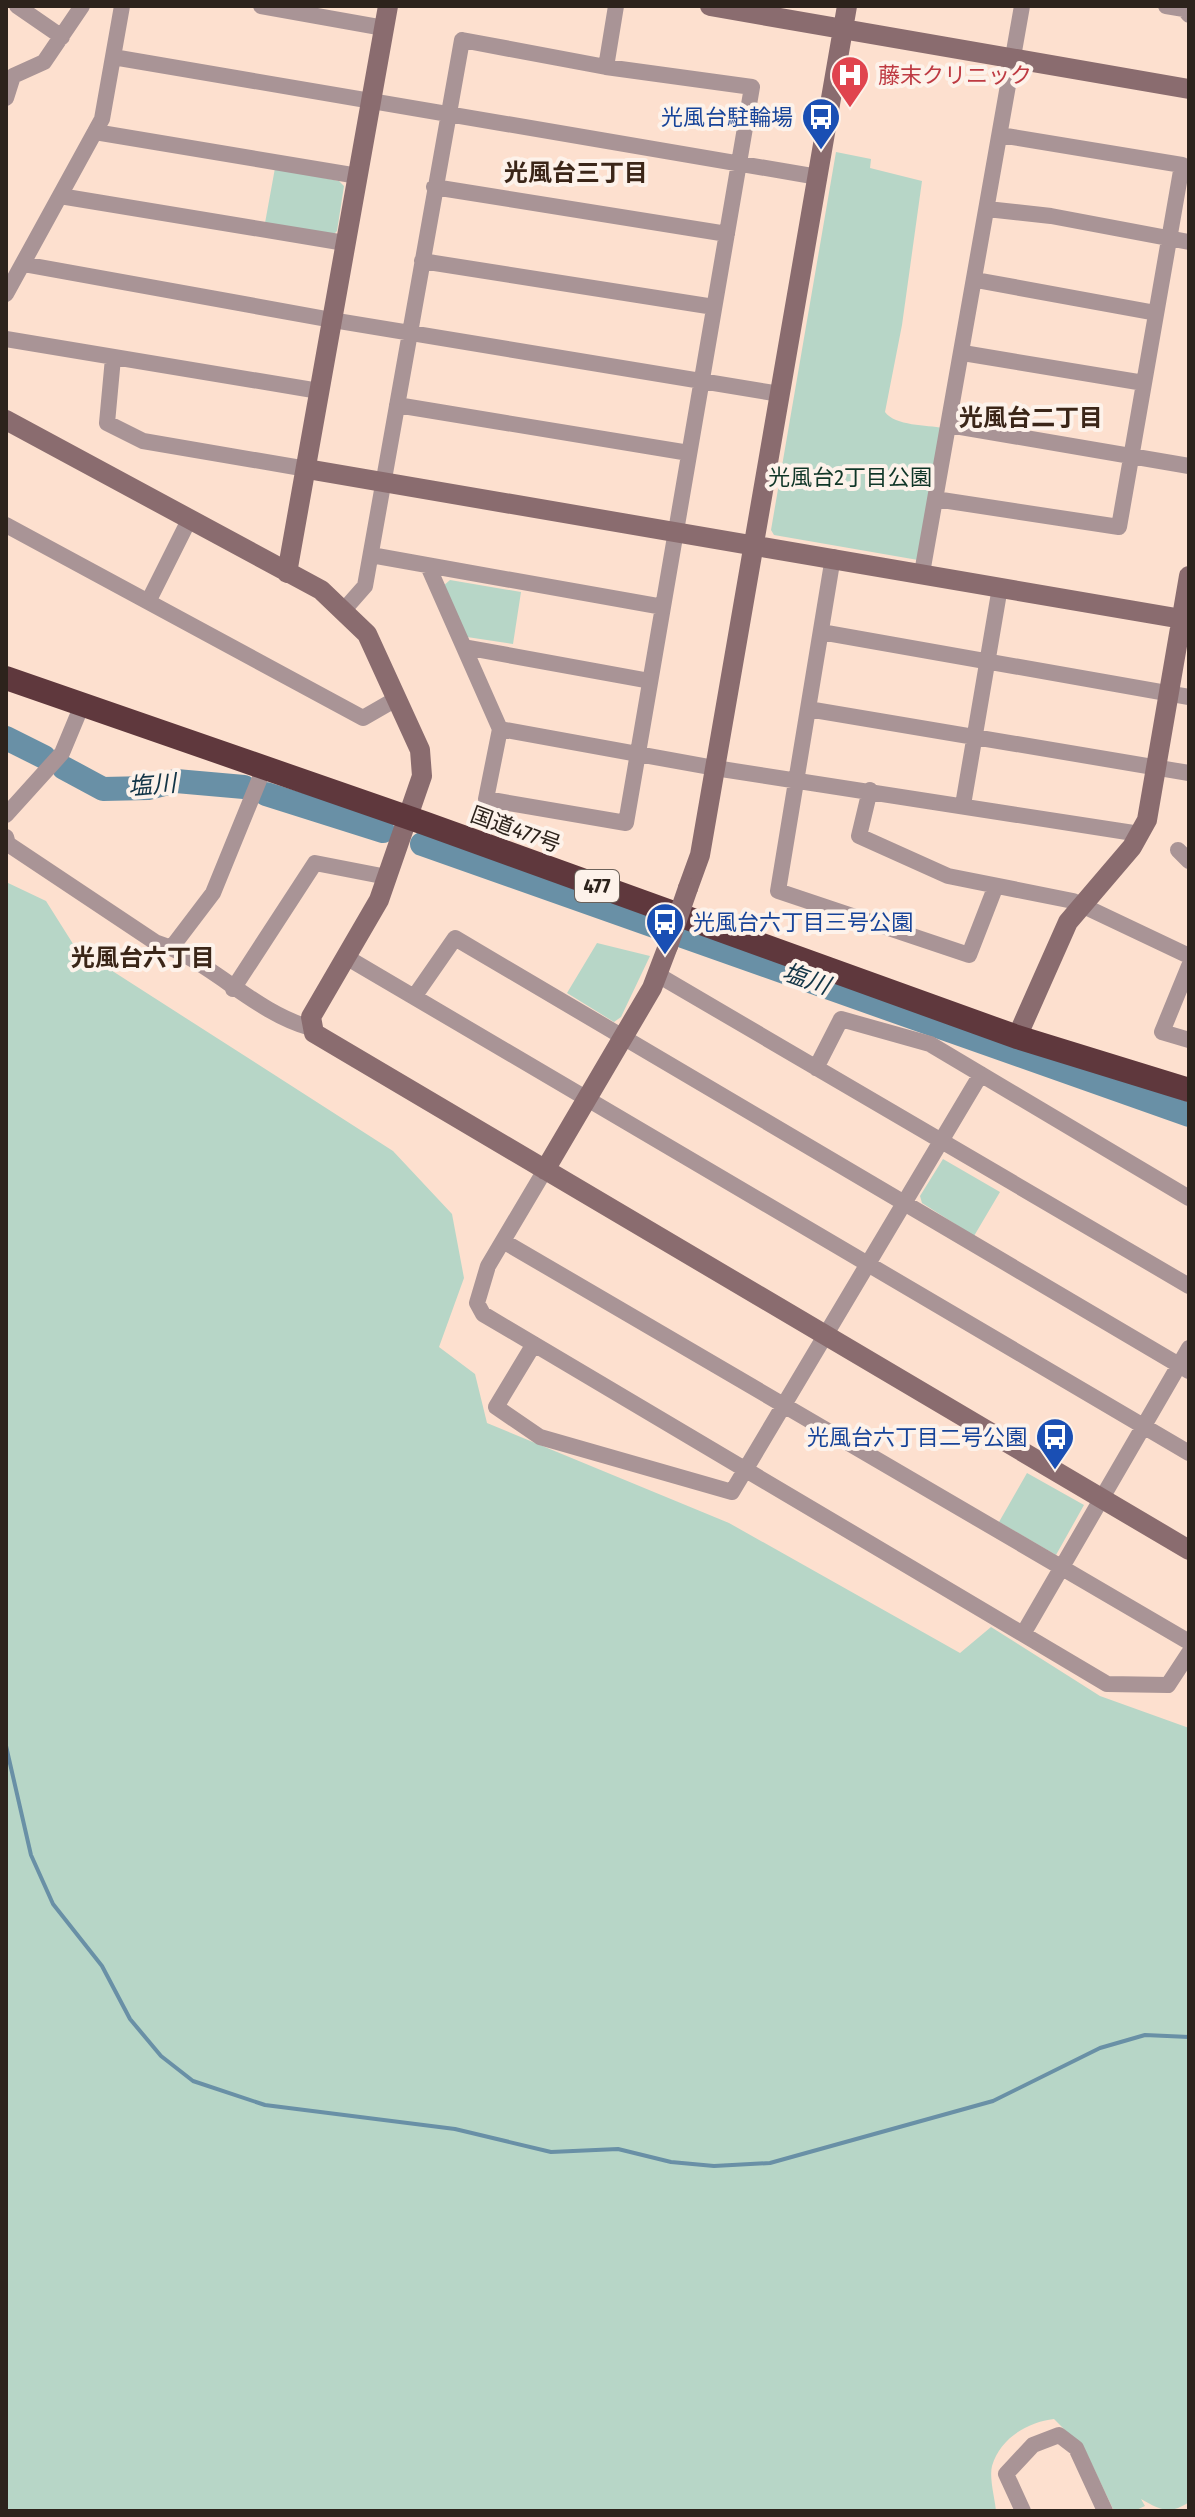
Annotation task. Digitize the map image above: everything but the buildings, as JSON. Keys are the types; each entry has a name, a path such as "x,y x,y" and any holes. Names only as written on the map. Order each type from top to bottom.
{"highway":[{"name":"国道477号","path":"6,678 1017,1037 1189,1090"}],"street":[{"path":"17,6 62,37"},
{"path":"6,98 13,76 44,62 82,6"},
{"path":"8,285 23,264 102,119 122,6"},
{"path":"261,6 384,28"},
{"path":"287,573 388,6"},
{"path":"606,67 616,6"},
{"path":"710,6 1189,89"},
{"path":"847,6 700,855 658,975 488,1266 477,1303 483,1314 1107,1684 1168,1685 1189,1653"},
{"path":"922,573 1022,6"},
{"path":"1166,6 1184,9 1189,15"},
{"path":"343,611 365,586 446,114 462,40 606,67 752,87 626,823 486,799 500,729 428,566"},
{"path":"113,57 737,166 818,177"},
{"path":"95,132 358,176"},
{"path":"935,499 1119,527 1182,165 1000,135"},
{"path":"434,187 727,234"},
{"path":"60,196 345,243"},
{"path":"987,209 1051,216 1189,242"},
{"path":"422,261 714,307"},
{"path":"23,264 332,320 780,394"},
{"path":"976,280 1156,313"},
{"path":"6,339 319,391"},
{"path":"963,353 1144,383"},
{"path":"113,358 107,423 143,441 833,557 1185,620"},
{"path":"397,405 689,453"},
{"path":"6,420 321,590 367,634 423,763 422,776 379,900 311,1017 311,1028"},
{"path":"949,425 1189,466"},
{"path":"149,600 189,520"},
{"path":"6,525 363,718 396,699"},
{"path":"371,555 663,607"},
{"path":"833,557 778,891 969,955 995,888"},
{"path":"1017,1037 1059,938 1140,834 1147,820 1156,768 1180,695 1189,576"},
{"path":"963,805 1000,587"},
{"path":"821,632 1180,695"},
{"path":"464,647 650,681"},
{"path":"6,815 62,753 82,705"},
{"path":"808,709 1189,773"},
{"path":"500,729 638,751 715,768 797,778 1140,834"},
{"path":"172,947 213,893 264,768"},
{"path":"870,790 859,836 948,876 1082,905 1189,956"},
{"path":"6,837 8,844 155,942 172,947 233,989 311,1028 321,1038 1189,1550"},
{"path":"233,989 315,863 387,877"},
{"path":"414,997 455,938 1184,1368"},
{"path":"346,957 1189,1453"},
{"path":"1189,966 1162,1032 1189,1040"},
{"path":"658,975 1189,1286"},
{"path":"816,1068 841,1019 930,1044 1189,1198"},
{"path":"534,1344 496,1407 540,1437 732,1492 981,1074"},
{"path":"503,1241 1189,1642"},
{"path":"1023,1634 1143,1426 1184,1368 1189,1348"},
{"path":"1023,2511 1006,2474 1033,2445 1059,2435 1076,2448 1105,2511"}],"green space":[{"name":"光風台2丁目公園","path":"836,152 871,159 870,168 922,181 902,325 885,412 896,420 943,428 918,560 774,535 771,530"},
{"path":"275,168 339,181 344,186 337,231 332,236 265,223"},
{"path":"450,580 521,592 513,644 467,637 443,586"},
{"path":"6,882 46,901 75,947 393,1151 452,1214 464,1278 439,1347 475,1374 487,1423 729,1523 960,1653 991,1627 1100,1696 1189,1728 1189,2502 1176,2509 1165,2510 1141,2499 1145,2506 1134,2511 1114,2511 1085,2450 1054,2419 1025,2428 1001,2447 991,2471 996,2511 6,2511"},
{"path":"597,943 650,956 621,1017 614,1022 567,993"},
{"path":"943,1159 1000,1192 974,1236 922,1203 920,1196"},
{"path":"1027,1473 1084,1505 1056,1555 999,1522"}],"waterway":[{"name":"塩川","path":"6,738 44,757"},
{"name":"塩川","path":"64,768 103,789 148,788 176,781 244,787"},
{"name":"塩川","path":"266,794 383,831"},
{"name":"塩川","path":"422,844 1189,1115"},
{"path":"6,1746 31,1855 53,1904 102,1966 130,2019 161,2056 193,2081 265,2105 455,2129 551,2152 618,2149 671,2162 714,2166 770,2163 993,2101 1100,2048 1145,2035 1189,2037"}],"place":[{"name":"藤末クリニック","path":"850,109"},
{"name":"光風台駐輪場","path":"821,151"},
{"name":"光風台六丁目三号公園","path":"665,956"},
{"name":"光風台六丁目二号公園","path":"1055,1471"}],"district":[{"name":"光風台三丁目","path":"576,173"},
{"name":"光風台二丁目","path":"1031,418"},
{"name":"光風台六丁目","path":"143,958"}]}
